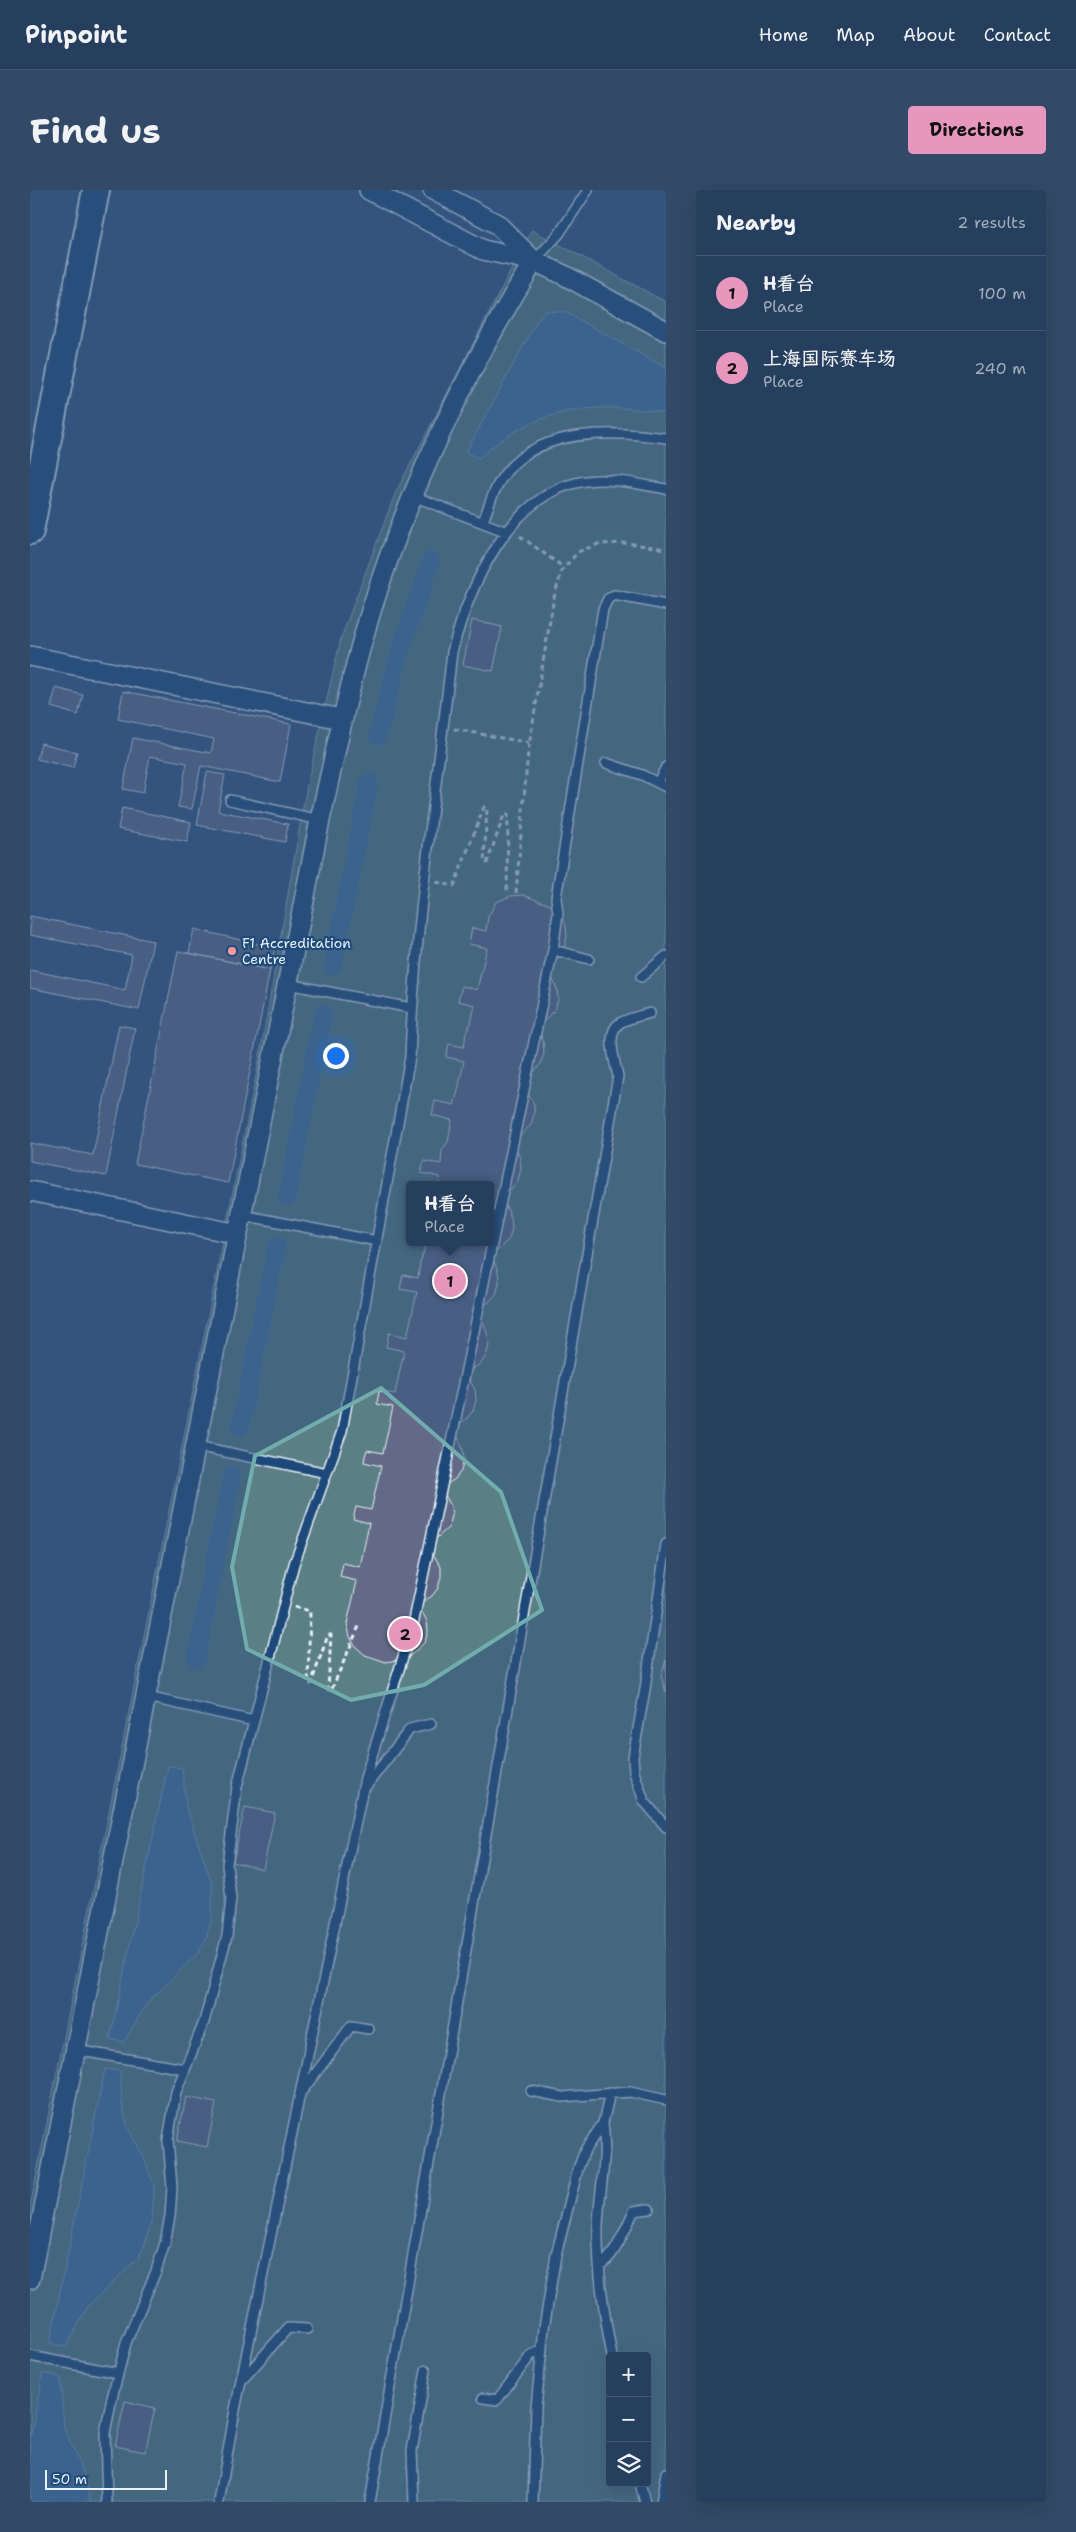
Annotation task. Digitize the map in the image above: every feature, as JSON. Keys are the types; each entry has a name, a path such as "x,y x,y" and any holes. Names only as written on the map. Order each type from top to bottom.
{"street":[{"path":"30,531 96,190"},
{"path":"433,190 497,224 534,261"},
{"path":"377,192 483,250 534,261 564,275 666,331"},
{"path":"30,2279 341,719 371,611 413,496 475,365 534,261"},
{"path":"30,656 341,719"},
{"path":"30,1191 240,1224"}],"lane":[{"path":"534,261 559,234 588,190"},
{"path":"482,522 494,493 507,471 526,455 542,447 562,439 599,433 666,438"},
{"path":"107,2502 105,2433 118,2374 134,2320 156,2271 165,2243 170,2216 172,2186 168,2140 176,2092 204,2022 227,1936 231,1898 227,1865 229,1835 237,1787 294,1564 342,1431 410,1057 411,1008 452,652 461,619 472,591 507,532 524,512 563,487 587,481 612,481 666,489"},
{"path":"413,496 507,532"},
{"path":"494,1232 552,950 558,913 556,898 603,609 608,599 614,595 666,605"},
{"path":"606,763 662,784 666,767"},
{"path":"230,800 320,820"},
{"path":"552,950 589,960"},
{"path":"640,977 666,956"},
{"path":"288,984 411,1008"},
{"path":"370,2502 618,1076 613,1050 613,1034 620,1023 650,1013"},
{"path":"240,1224 376,1241"},
{"path":"219,2502 242,2381 363,1792 374,1748 413,1625 491,1246"},
{"path":"196,1446 327,1473"},
{"path":"666,1544 647,1681 633,1757 634,1772 644,1801 666,1827"},
{"path":"147,1697 254,1721"},
{"path":"363,1792 410,1729 431,1724"},
{"path":"302,2093 351,2026 368,2029"},
{"path":"76,2050 185,2069"},
{"path":"531,2091 562,2097 610,2093 639,2093 666,2100"},
{"path":"610,2093 603,2123 606,2150 599,2209 599,2265 611,2352"},
{"path":"533,2502 536,2407 541,2352 551,2281 572,2188 585,2150 603,2123"},
{"path":"599,2265 605,2263 612,2255 634,2211 649,2210"},
{"path":"242,2381 288,2328 308,2328"},
{"path":"482,2398 497,2400 527,2358 534,2352 541,2352"},
{"path":"30,2356 118,2374"},
{"path":"414,2502 412,2451 426,2370"},
{"path":"661,2502 666,2473"},
{"path":"641,2487 645,2502"}],"path":[{"path":"523,537 563,568"},
{"path":"516,893 529,743 554,597 563,568 578,552 598,544 627,543 666,549"},
{"path":"444,727 529,743"},
{"path":"426,880 454,886 484,807 487,808 484,861 487,863 504,814 508,815 506,891"},
{"path":"284,1604 310,1610 308,1683 311,1684 328,1635 331,1636 328,1690 331,1691 359,1626"}],"highlighted area":[{"path":"381,1388 501,1492 542,1610 424,1685 351,1700 247,1649 232,1567 255,1456"}],"green space":[{"path":"532,230 666,302 666,2502 30,2502 30,2207 259,1061 307,785 341,638 395,494"}],"water":[{"path":"546,311 565,312 666,368 666,413 614,408 566,412 543,418 521,428 500,441 479,458 466,452 537,321"},
{"path":"168,1766 182,1768 186,1807 212,1884 212,1918 205,1941 198,1953 147,2003 124,2042 110,2039"},
{"path":"105,2069 120,2071 122,2105 127,2126 144,2158 154,2185 152,2219 144,2247 137,2259 88,2306 66,2347 50,2343"},
{"path":"43,2373 60,2377 64,2429 86,2479 90,2502 30,2502 30,2441"}],"building":[{"path":"472,620 502,627 493,671 463,665"},
{"path":"56,688 83,695 78,715 51,707"},
{"path":"123,691 291,724 280,782 201,766 192,809 178,807 187,763 150,756 143,793 123,789 133,738 211,753 214,739 118,719"},
{"path":"41,743 77,752 73,768 37,759"},
{"path":"207,772 225,775 218,811 288,824 285,842 197,825"},
{"path":"122,808 191,822 187,842 118,829"},
{"path":"523,895 553,906 561,914 566,926 567,937 564,948 557,956 544,964 544,968 551,976 557,989 558,999 555,1010 538,1026 544,1053 541,1063 535,1071 521,1081 534,1104 534,1114 531,1125 514,1141 520,1159 521,1169 518,1180 512,1188 497,1198 506,1206 511,1219 512,1229 509,1239 492,1256 498,1272 499,1283 496,1294 489,1302 473,1311 483,1322 488,1335 489,1345 486,1356 480,1364 466,1373 475,1390 476,1400 473,1411 451,1430 458,1437 463,1450 464,1460 461,1471 455,1479 441,1488 451,1506 452,1516 449,1527 428,1546 441,1567 441,1577 438,1588 432,1596 418,1605 427,1621 428,1631 425,1642 408,1658 386,1662 365,1655 356,1647 350,1637 347,1624 357,1581 340,1577 343,1563 360,1567 369,1523 353,1519 356,1507 371,1510 381,1466 364,1462 365,1456 367,1450 383,1453 393,1407 377,1404 379,1391 395,1394 404,1351 386,1347 389,1333 407,1337 417,1292 400,1289 403,1275 418,1278 420,1263 426,1246 494,1246 494,1181 440,1181 440,1177 421,1173 424,1161 441,1164 442,1150 448,1142 452,1120 432,1115 435,1101 454,1105 458,1091 464,1061 446,1057 449,1044 464,1047 466,1033 471,1023 475,1005 458,1001 462,986 477,990 487,948 469,944 472,928 486,931 488,917 496,902 511,896"},
{"path":"30,916 153,941 139,1010 30,988 30,970 125,990 132,955 30,935"},
{"name":"F1 Accreditation Centre","path":"194,929 275,948 270,970 189,953"},
{"path":"178,951 270,970 228,1183 135,1164"},
{"path":"119,1025 135,1028 106,1176 30,1161 30,1143 93,1155"},
{"path":"666,1660 666,1692 661,1676"},
{"path":"245,1807 275,1813 263,1869 233,1862"},
{"path":"186,2097 216,2103 207,2147 177,2141"},
{"path":"125,2401 155,2408 145,2452 115,2446"}],"waterway":[{"path":"378,735 401,648 431,561"},
{"path":"333,966 369,783"},
{"path":"287,1198 323,1014"},
{"path":"240,1428 277,1245"},
{"path":"196,1659 232,1475"}],"place":[{"name":"F1 Accreditation Centre","path":"232,951"},
{"name":"H看台","path":"450,1281"},
{"name":"上海国际赛车场","path":"405,1634"}]}
